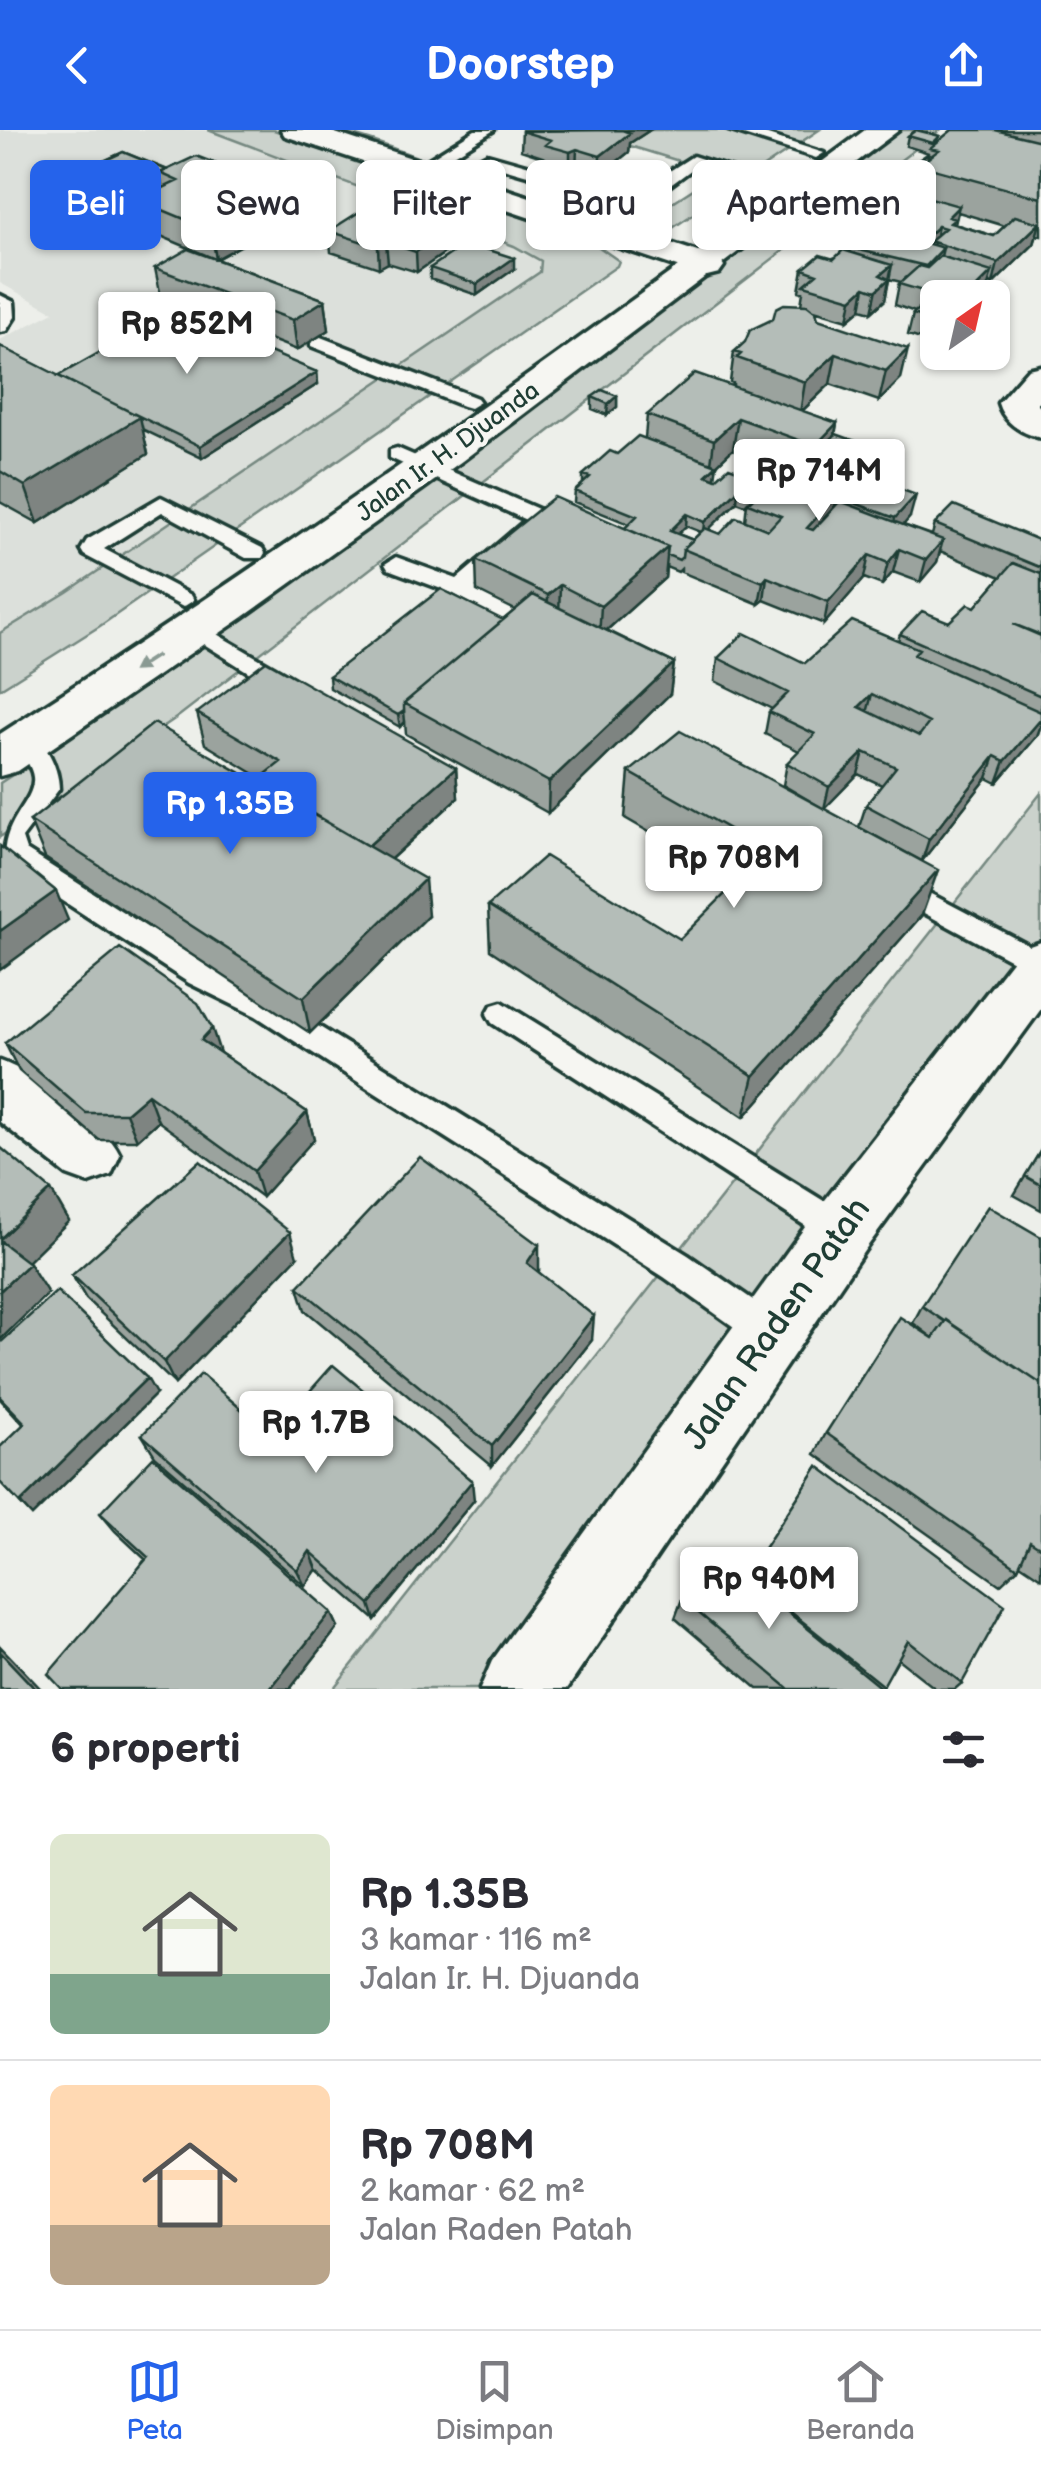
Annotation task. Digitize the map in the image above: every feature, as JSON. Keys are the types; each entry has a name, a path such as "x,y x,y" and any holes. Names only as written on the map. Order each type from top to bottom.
{"main road":[{"path":"296,130 385,160"},
{"name":"Jalan Ir. H. Djuanda","path":"823,160 846,130"},
{"name":"Jalan Ir. H. Djuanda","path":"828,160 884,130"},
{"path":"506,200 693,261"},
{"name":"Jalan Ir. H. Djuanda","path":"189,615 254,553 412,461 470,402 705,250"},
{"name":"Jalan Ir. H. Djuanda","path":"7,735 412,461 707,250"},
{"path":"1041,377 1017,404 1020,412 1041,426"},
{"name":"Jalan Raden Patah","path":"520,1689 841,1230 1041,965"},
{"path":"0,1087 89,1155"}],"lane":[{"path":"451,160 486,130"},
{"path":"736,130 810,160"},
{"path":"506,164 632,200 644,197 692,162"},
{"path":"0,327 6,316 3,301"},
{"path":"318,342 470,402"},
{"path":"412,461 537,517 536,525 460,588"},
{"path":"254,553 161,503 94,545 92,550 313,702"},
{"path":"396,564 460,588 518,618"},
{"path":"7,735 46,772 46,790 28,808 10,836 14,856 199,975 266,1008 341,1054 676,1266 770,1332"},
{"path":"870,872 1041,965"},
{"path":"502,1014 841,1230"}],"shaded area":[{"path":"0,130 238,130 324,160 181,160 181,250 336,250 336,164 356,171 356,250 506,250 506,223 526,230 526,250 582,250 0,650 0,340 54,312 0,283"},
{"path":"208,130 274,130 359,160 356,160 356,186 336,179 336,160 287,160"},
{"path":"291,130 337,131 424,160 386,160"},
{"path":"650,130 819,130 774,160 692,160 692,165 627,145"},
{"path":"894,130 940,130 901,160 854,160"},
{"path":"506,190 526,197 526,204 506,198"},
{"path":"692,190 692,215 672,228 672,203"},
{"path":"506,212 526,219 526,250 603,250 619,261 100,626 0,689 0,633 67,592 540,272 541,261 506,243"},
{"path":"732,250 784,250 179,716 0,837 0,783 121,704"},
{"path":"1041,793 1041,944 497,1689 333,1689"}],"building":[{"path":"916,130 940,136 933,143 908,136"},
{"path":"952,130 995,130 1041,141 1041,198 936,170 936,160 926,160 939,150 930,148"},
{"path":"521,131 630,133 600,156 545,145 551,140"},
{"path":"123,152 143,160 106,160"},
{"path":"181,163 181,218 161,209 161,189 178,181 161,173"},
{"path":"936,199 959,206 948,217 955,219 950,223 994,236 1015,216 1040,223 998,263 936,243 936,236 945,228 938,226"},
{"path":"356,214 356,240 336,233 336,227"},
{"path":"943,248 926,266 859,250"},
{"path":"191,250 325,300 293,320 155,268"},
{"path":"457,250 489,250 514,258 477,284 430,268"},
{"path":"843,250 892,265 880,275 889,279 876,291 865,287 852,299 804,285 817,274 803,269 820,255 834,259"},
{"path":"940,256 992,272 984,280 920,280 920,290 899,284 919,266 927,268"},
{"path":"784,304 807,305 818,319 908,349 886,371 836,354 805,382 737,358 741,354 734,352 745,342 750,330 773,319 776,308"},
{"path":"173,311 317,372 200,446 58,376"},
{"path":"0,346 140,417 25,486 0,471"},
{"path":"695,373 837,423 815,446 738,418 714,440 647,415"},
{"path":"602,390 617,396 608,404 592,397"},
{"path":"836,434 861,443 853,452 900,469 886,484 916,495 895,518 836,496 807,528 813,530 840,501 943,540 926,560 899,549 888,563 869,555 828,602 767,577 763,582 683,549 705,528 720,534 736,517 768,530 781,516 748,503 759,492 749,489 767,471 791,480"},
{"path":"638,436 717,465 706,475 716,479 729,467 759,478 747,493 738,490 705,522 687,514 670,531 693,540 683,549 679,560 667,555 668,547 625,528 637,516 575,491 590,477 583,475 610,451 617,454"},
{"path":"554,497 668,547 601,606 560,585 548,595 476,560"},
{"path":"954,505 1041,541 1039,567 935,524"},
{"path":"1013,563 1041,574 1041,635 1013,624 1041,636 1041,696 900,634 922,611 949,622 968,604 975,607"},
{"path":"441,589 503,620 404,703 404,711 398,715 329,676"},
{"path":"533,595 674,663 549,782 404,703"},
{"path":"852,621 919,649 914,655 1041,712 1041,719 1005,761 995,756 929,839 866,805 896,767 864,752 829,787 787,763 815,734 769,712 788,693 718,658 744,633 805,663","holes":["872,694 929,723 919,736 859,707"]},
{"path":"266,661 456,768 368,846 257,781 281,762 197,713"},
{"path":"154,723 425,879 303,998 30,821"},
{"path":"680,731 938,870 754,1076 488,906 545,856 680,939 768,851 629,772"},
{"path":"0,846 56,891 0,931"},
{"path":"120,948 198,1003 212,1028 201,1040 307,1112 254,1171 148,1094 126,1113 86,1113 5,1043"},
{"path":"0,1147 51,1190 0,1239"},
{"path":"1041,1150 1041,1185 1025,1176"},
{"path":"420,1157 539,1245 527,1263 594,1316 492,1446 298,1287"},
{"path":"200,1161 290,1232 164,1362 72,1275"},
{"path":"988,1206 1041,1237 1041,1384 922,1306"},
{"path":"0,1241 29,1263 0,1291"},
{"path":"57,1291 147,1378 20,1503 0,1482 0,1447 25,1423 0,1397 0,1343"},
{"path":"900,1317 933,1338 946,1320 1041,1384 1041,1548 1030,1541 1018,1568 826,1433"},
{"path":"333,1365 472,1481 370,1604 310,1551 297,1570 142,1435 201,1374 271,1435"},
{"path":"153,1457 331,1612 270,1689 62,1689 48,1674 148,1557 100,1513"},
{"path":"818,1466 1005,1605 962,1683 908,1641 883,1686 746,1576"},
{"path":"714,1552 882,1689 789,1689 682,1599"},
{"path":"0,1652 35,1689 0,1689"}]}
